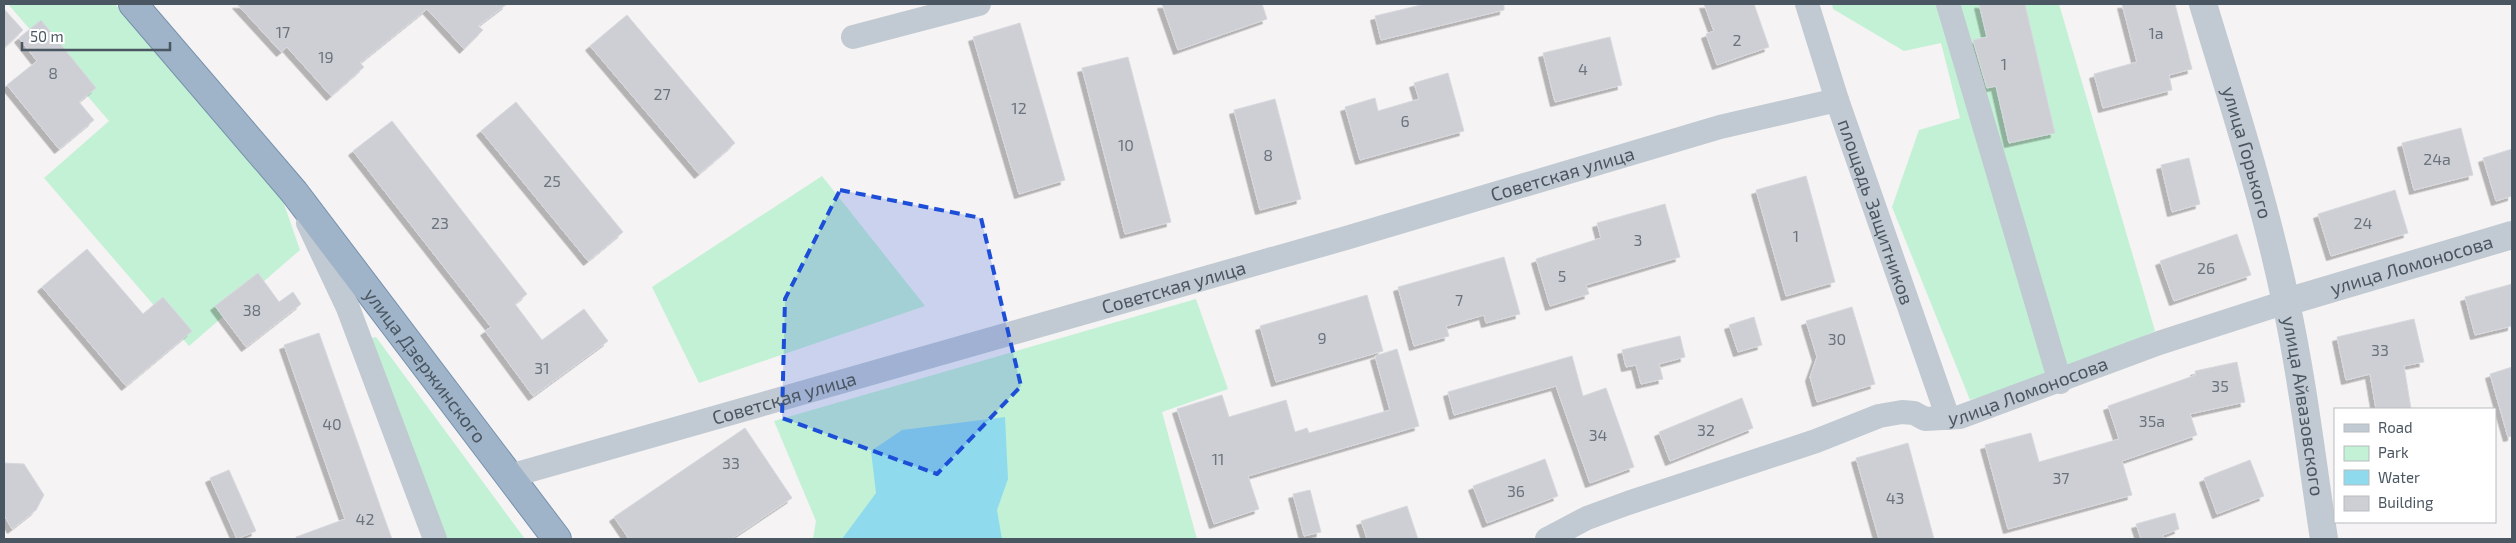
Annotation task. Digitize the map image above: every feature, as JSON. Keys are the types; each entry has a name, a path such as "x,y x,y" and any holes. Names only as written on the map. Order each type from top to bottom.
{"highway":[{"name":"улица Дзержинского","path":"133,4 294,192 557,539"}],"street":[{"path":"853,37 979,4"},
{"name":"площадь Защитников","path":"1806,4 1837,100 1948,418"},
{"path":"1948,4 2060,382"},
{"name":"улица Горького","path":"2203,4 2274,248 2286,302"},
{"name":"Советская улица","path":"510,476 1274,258 1720,127 1837,100"},
{"name":"улица Дзержинского","path":"294,192 348,308 435,539"},
{"name":"улица Ломоносова","path":"1547,539 1587,518 1816,441 1879,416 1902,412 1914,413 1926,419 1948,418 1975,413 2160,344 2286,302 2512,235"},
{"name":"улица Айвазовского","path":"2286,302 2296,352 2324,539"}],"highlighted area":[{"path":"840,190 981,218 1021,386 937,474 782,418 785,299"}],"green space":[{"path":"8,4 115,4 282,198 300,250 189,346 44,178 109,121"},
{"path":"1832,4 2059,4 2155,331 2069,370 1970,400 1892,207 1919,130 1960,118 1941,43 1904,51 1833,9"},
{"path":"822,176 925,306 699,383 652,287"},
{"path":"1196,299 1228,389 1162,412 1197,539 813,539 816,521 774,421"},
{"path":"376,337 525,539 429,539 360,340"}],"water":[{"path":"1005,417 1008,479 997,510 1002,539 842,539 876,493 871,451 902,430"}],"building":[{"path":"237,4 507,4 478,26 483,30 464,49 427,9 360,63 364,67 331,96 287,47 281,52"},
{"path":"1162,4 1262,4 1267,19 1178,50"},
{"path":"1425,4 1504,4 1504,10 1381,40 1375,16"},
{"path":"1704,4 1754,4 1769,47 1717,65 1706,34 1714,31"},
{"path":"1979,4 2025,4 2055,133 2009,143 1996,86 1987,88 1973,40 1987,37"},
{"path":"2122,4 2175,4 2192,69 2169,75 2172,90 2103,108 2094,74 2137,62"},
{"path":"4,9 23,30 4,48"},
{"path":"627,15 735,143 699,174 590,46"},
{"path":"41,20 96,88 79,102 94,120 59,149 7,85 37,61 19,38"},
{"path":"1020,23 1065,180 1019,194 973,37"},
{"path":"1610,37 1622,85 1555,102 1543,53"},
{"path":"1128,57 1171,222 1125,234 1082,68"},
{"path":"1448,73 1464,131 1360,160 1345,107 1375,98 1378,111 1419,99 1414,83"},
{"path":"1275,99 1301,199 1260,210 1234,110"},
{"path":"516,102 623,232 588,261 481,131"},
{"path":"392,121 527,294 515,304 542,340 584,309 608,341 533,396 485,331 491,327 353,151"},
{"path":"2461,128 2473,175 2414,190 2402,143"},
{"path":"2512,149 2512,196 2496,201 2483,158"},
{"path":"2189,158 2200,204 2172,212 2161,165"},
{"path":"1806,176 1835,282 1786,296 1756,190"},
{"path":"2395,190 2408,233 2331,256 2318,214"},
{"path":"1665,204 1680,257 1586,285 1589,294 1550,306 1536,259 1601,238 1597,223"},
{"path":"2237,234 2251,275 2174,301 2160,261"},
{"path":"87,249 143,314 163,297 192,331 126,386 42,287"},
{"path":"1504,257 1520,314 1486,323 1484,315 1446,326 1449,336 1414,346 1398,287"},
{"path":"258,273 279,302 293,292 301,304 246,347 215,306"},
{"path":"2512,284 2512,326 2475,335 2465,297"},
{"path":"1367,295 1383,351 1276,382 1260,326"},
{"path":"1852,307 1875,384 1817,402 1810,377 1817,357 1806,321"},
{"path":"1754,317 1762,345 1738,352 1729,325"},
{"path":"2414,319 2424,362 2404,366 2411,408 2376,408 2370,374 2346,380 2337,337"},
{"path":"319,333 392,539 296,539 296,537 345,519 284,345"},
{"path":"1680,336 1685,357 1659,364 1663,379 1641,384 1636,365 1626,367 1622,350"},
{"path":"1397,349 1419,426 1248,476 1259,509 1214,524 1177,409 1222,395 1229,417 1286,400 1295,432 1307,428 1309,433 1390,410 1375,356"},
{"path":"1572,356 1583,396 1606,388 1634,467 1590,483 1556,386 1454,415 1448,392"},
{"path":"2237,362 2245,402 2190,414 2197,435 2122,461 2132,495 2008,529 1985,445 2031,433 2039,462 2119,439 2108,406 2196,375 2195,371"},
{"path":"2512,367 2512,436 2508,437 2490,374"},
{"path":"1742,398 1753,428 1670,461 1659,432"},
{"path":"745,428 792,498 731,539 629,539 614,517"},
{"path":"1908,443 1934,539 1879,539 1856,458"},
{"path":"1545,459 1558,496 1487,523 1473,486"},
{"path":"2250,460 2264,496 2217,514 2204,478"},
{"path":"4,463 24,464 44,495 36,510 12,529 4,515"},
{"path":"229,470 256,531 237,539 210,478"},
{"path":"1310,490 1321,532 1304,536 1293,494"},
{"path":"1407,506 1418,539 1367,539 1361,521"},
{"path":"2175,513 2179,529 2163,535 2164,539 2141,539 2136,524"}]}
